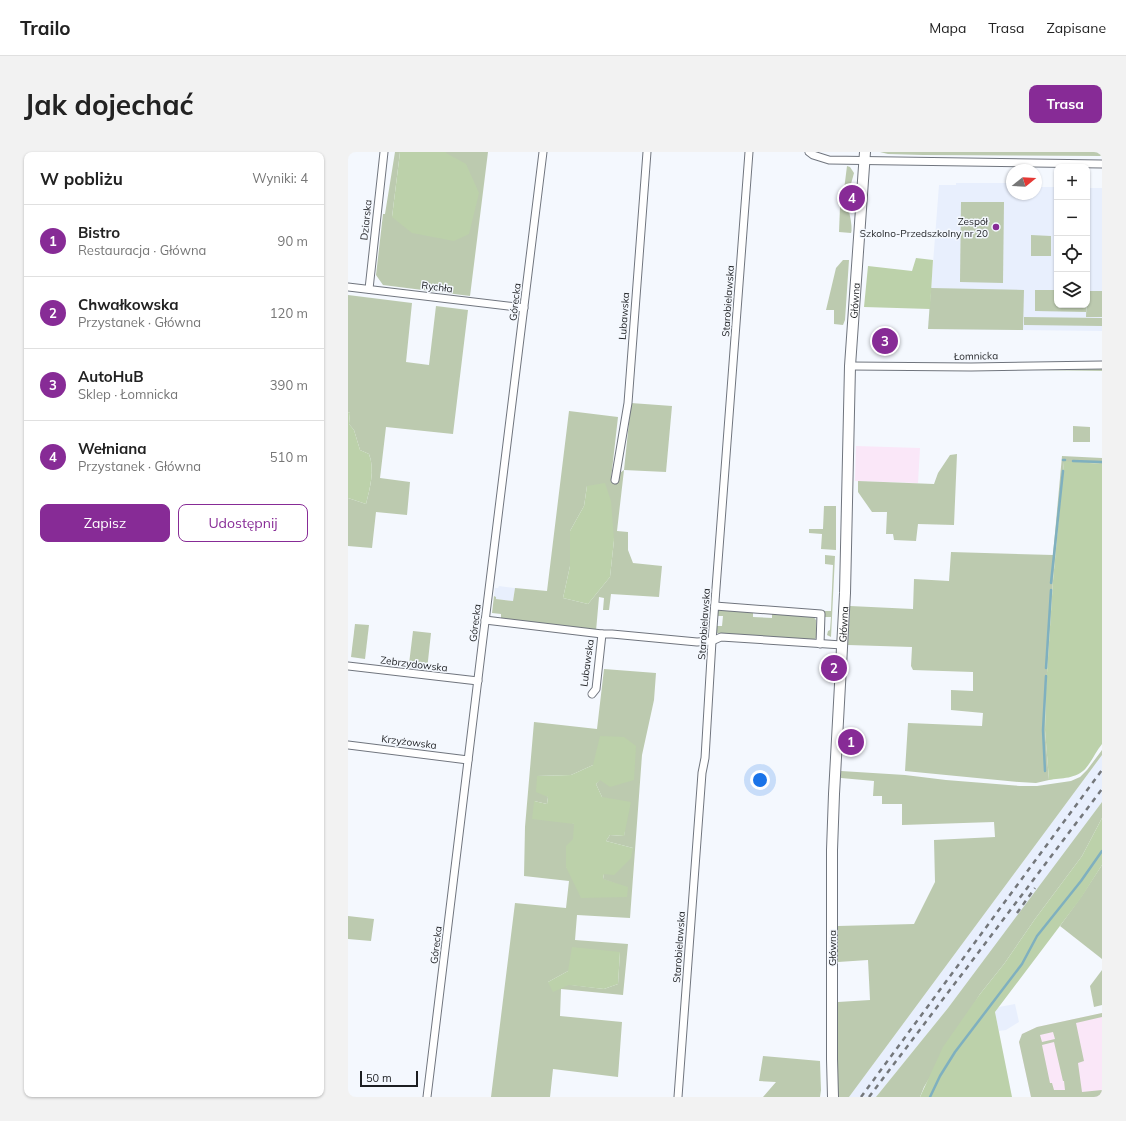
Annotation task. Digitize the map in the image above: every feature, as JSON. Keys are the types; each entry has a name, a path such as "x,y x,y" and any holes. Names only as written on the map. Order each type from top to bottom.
{"street":[{"name":"Dziarska","path":"369,289 384,152"},
{"name":"Górecka","path":"427,1097 543,152"},
{"name":"Lubawska","path":"614,480 628,403 647,152"},
{"name":"Starobielawska","path":"678,1097 703,764 705,758 712,641 749,152"},
{"path":"809,152 826,159 865,156 1102,164"},
{"name":"Główna","path":"833,1097 833,831 842,645 850,366 865,156"},
{"name":"Rychła","path":"348,287 524,308"},
{"name":"Łomnicka","path":"850,366 971,367 1102,365"},
{"path":"715,606 821,614 820,644"},
{"path":"485,620 602,634 697,642 712,641 722,637 842,645"},
{"name":"Lubawska","path":"592,694 596,689 602,634"},
{"name":"Zebrzydowska","path":"348,666 478,681"},
{"name":"Krzyżowska","path":"348,745 468,760"}],"shaded area":[{"name":"Zespół Szkolno-Przedszkolny nr 20","path":"956,183 1006,183 1006,200 1042,200 1042,187 1054,187 1054,308 1090,308 1090,188 1102,188 1102,331 928,329 939,185 956,185"},
{"path":"856,446 920,448 918,483 855,481"},
{"path":"499,586 515,588 513,601 496,599 494,596 495,588 498,588"},
{"path":"1102,755 1102,802 1085,826 948,1008 876,1097 849,1097"},
{"path":"1015,1004 1019,1022 1006,1030 999,1031 995,1012 999,1007"},
{"path":"1102,1013 1102,1097 1031,1097 1019,1042 1022,1034 1037,1027"}],"green space":[{"path":"395,152 400,152 392,217 446,152 488,152 470,296 383,285 376,275 383,214 385,214"},
{"path":"400,152 446,152 466,164 479,193 469,234 454,241 412,233 392,217"},
{"path":"880,152 1102,152 1102,156 923,155 888,154"},
{"path":"847,166 850,167 854,173 848,195 844,190"},
{"path":"961,202 1004,202 1003,283 960,282"},
{"path":"846,203 850,218 851,233 839,232 840,207"},
{"path":"1031,235 1051,236 1051,256 1031,256"},
{"path":"916,258 933,260 930,309 864,307 868,266 912,271"},
{"path":"843,260 849,260 845,320 843,325 834,324 834,310 826,310 836,268"},
{"path":"931,288 1024,290 1023,330 928,329"},
{"path":"1035,290 1054,290 1054,308 1086,308 1086,312 1035,311"},
{"path":"1090,291 1102,291 1102,317 1086,317 1086,308 1090,308"},
{"path":"348,295 412,303 406,362 429,365 436,306 468,310 453,434 386,427 380,478 410,482 407,515 376,512 372,548 348,546 348,498 366,504 372,466 369,454 360,450 354,430 349,424"},
{"path":"1024,317 1102,318 1102,326 1024,325"},
{"path":"1102,367 1102,371 970,369"},
{"path":"631,403 672,406 666,472 624,470"},
{"path":"569,411 618,417 611,479 624,470 617,531 628,532 628,550 633,563 662,566 659,597 611,594 609,610 603,610 604,598 599,597 596,631 501,620 501,614 492,613 494,596 496,599 513,601 515,588 547,591","holes":["587,486 614,540 610,577 588,604 563,598 570,566 570,531 584,506"]},
{"path":"348,412 350,413 349,424 354,430 360,450 369,454 371,460 372,473 366,504 348,498"},
{"path":"1073,426 1090,427 1090,442 1073,442"},
{"path":"957,454 954,525 918,524 916,541 894,540 893,534 886,534 887,512 872,512 858,492 858,481 934,484 938,473 950,455"},
{"path":"1062,456 1102,458 1102,464 1064,462 1053,581 1046,688 1045,730 1049,780 1036,783 1019,782 905,771 908,723 982,726 983,713 951,710 951,690 973,691 973,672 913,670 911,666 912,647 848,645 850,606 913,609 914,579 949,581 951,552 1053,555"},
{"path":"1064,461 1102,464 1102,744 1082,772 1074,776 1049,780 1045,730 1046,688 1053,581"},
{"path":"605,483 611,501 614,540 610,577 588,604 563,598 570,566 570,531 584,506 587,486"},
{"path":"824,506 836,506 836,550 821,549 822,534 809,533 809,529 823,529"},
{"path":"825,555 835,556 831,637 827,635 828,631 830,630 831,617 825,617 825,611 831,611 833,565 825,564"},
{"path":"721,609 753,612 753,617 772,618 772,613 813,616 816,620 816,638 813,640 717,633 716,626 722,626 723,616 717,616 717,611"},
{"path":"355,624 369,625 365,659 351,657"},
{"path":"413,631 431,633 427,670 405,666 405,664 409,664"},
{"path":"604,669 656,673 654,700 642,755 630,918 577,915 575,940 628,944 623,995 561,989 560,1016 622,1022 618,1077 553,1069 550,1097 491,1097 515,903 566,908 569,881 524,876 525,827 534,722 597,729","holes":["593,765 600,779 596,784 602,797 625,826 624,836 610,835 606,841 633,848 604,874 603,879 566,867 574,840 574,824 534,801 547,804 548,797 537,776 571,775","620,952 618,984 604,989 548,982 568,971"]},
{"path":"600,736 624,737 636,746 634,780 610,787 600,780 596,784 602,797 631,802 624,836 610,835 606,841 633,848 631,858 614,875 604,874 603,879 628,887 627,897 581,898 566,867 566,846 573,839 574,824 532,819 534,801 547,804 548,797 536,792 537,776 571,775 593,765"},
{"path":"1102,750 1102,755 849,1097 838,1097 838,1002 870,1000 868,960 838,962 838,926 914,924 935,882 934,840 995,837 994,822 902,825 902,804 882,804 882,796 873,796 874,781 841,778 841,771 905,775 1020,786 1037,786 1071,781 1080,777"},
{"path":"1102,802 1102,818 1082,856 1035,919 1004,964 980,994 924,1087 920,1097 876,1097 948,1008"},
{"path":"1102,818 1102,865 1081,898 995,1012 1012,1097 920,1097 943,1047 980,994 1004,964 1035,919 1082,856"},
{"path":"1102,865 1102,959 1060,926"},
{"path":"348,916 374,919 371,941 348,939"},
{"path":"572,947 620,952 618,984 604,989 569,985 553,992 548,982 568,971"},
{"path":"1102,970 1102,1005 1094,1007 1090,986"},
{"path":"1102,1013 1102,1017 1076,1023 1084,1061 1078,1063 1082,1092 1102,1090 1102,1097 1031,1097 1019,1042 1022,1034 1037,1027","holes":["1053,1032 1055,1039 1042,1042 1040,1035","1054,1042 1064,1081 1065,1090 1054,1090 1052,1083 1050,1083 1042,1045"]},
{"path":"763,1056 820,1061 820,1097 763,1097 776,1082 759,1081"}],"waterway":[{"path":"1073,461 1102,462"},
{"path":"1051,583 1063,471"},
{"path":"1046,668 1051,590"},
{"path":"1045,771 1043,730 1046,676"},
{"path":"930,1097 940,1076 955,1052 1022,964 1037,936 1081,881 1102,851"}],"railway":[{"path":"861,1097 1102,770"},
{"path":"869,1097 1102,789"},
{"path":"1017,913 1035,888"}],"place":[{"name":"Wełniana","path":"852,198"},
{"name":"Zespół Szkolno-Przedszkolny nr 20","path":"996,227"},
{"name":"AutoHuB","path":"885,341"},
{"name":"Chwałkowska","path":"834,668"},
{"name":"Bistro","path":"851,742"}]}
